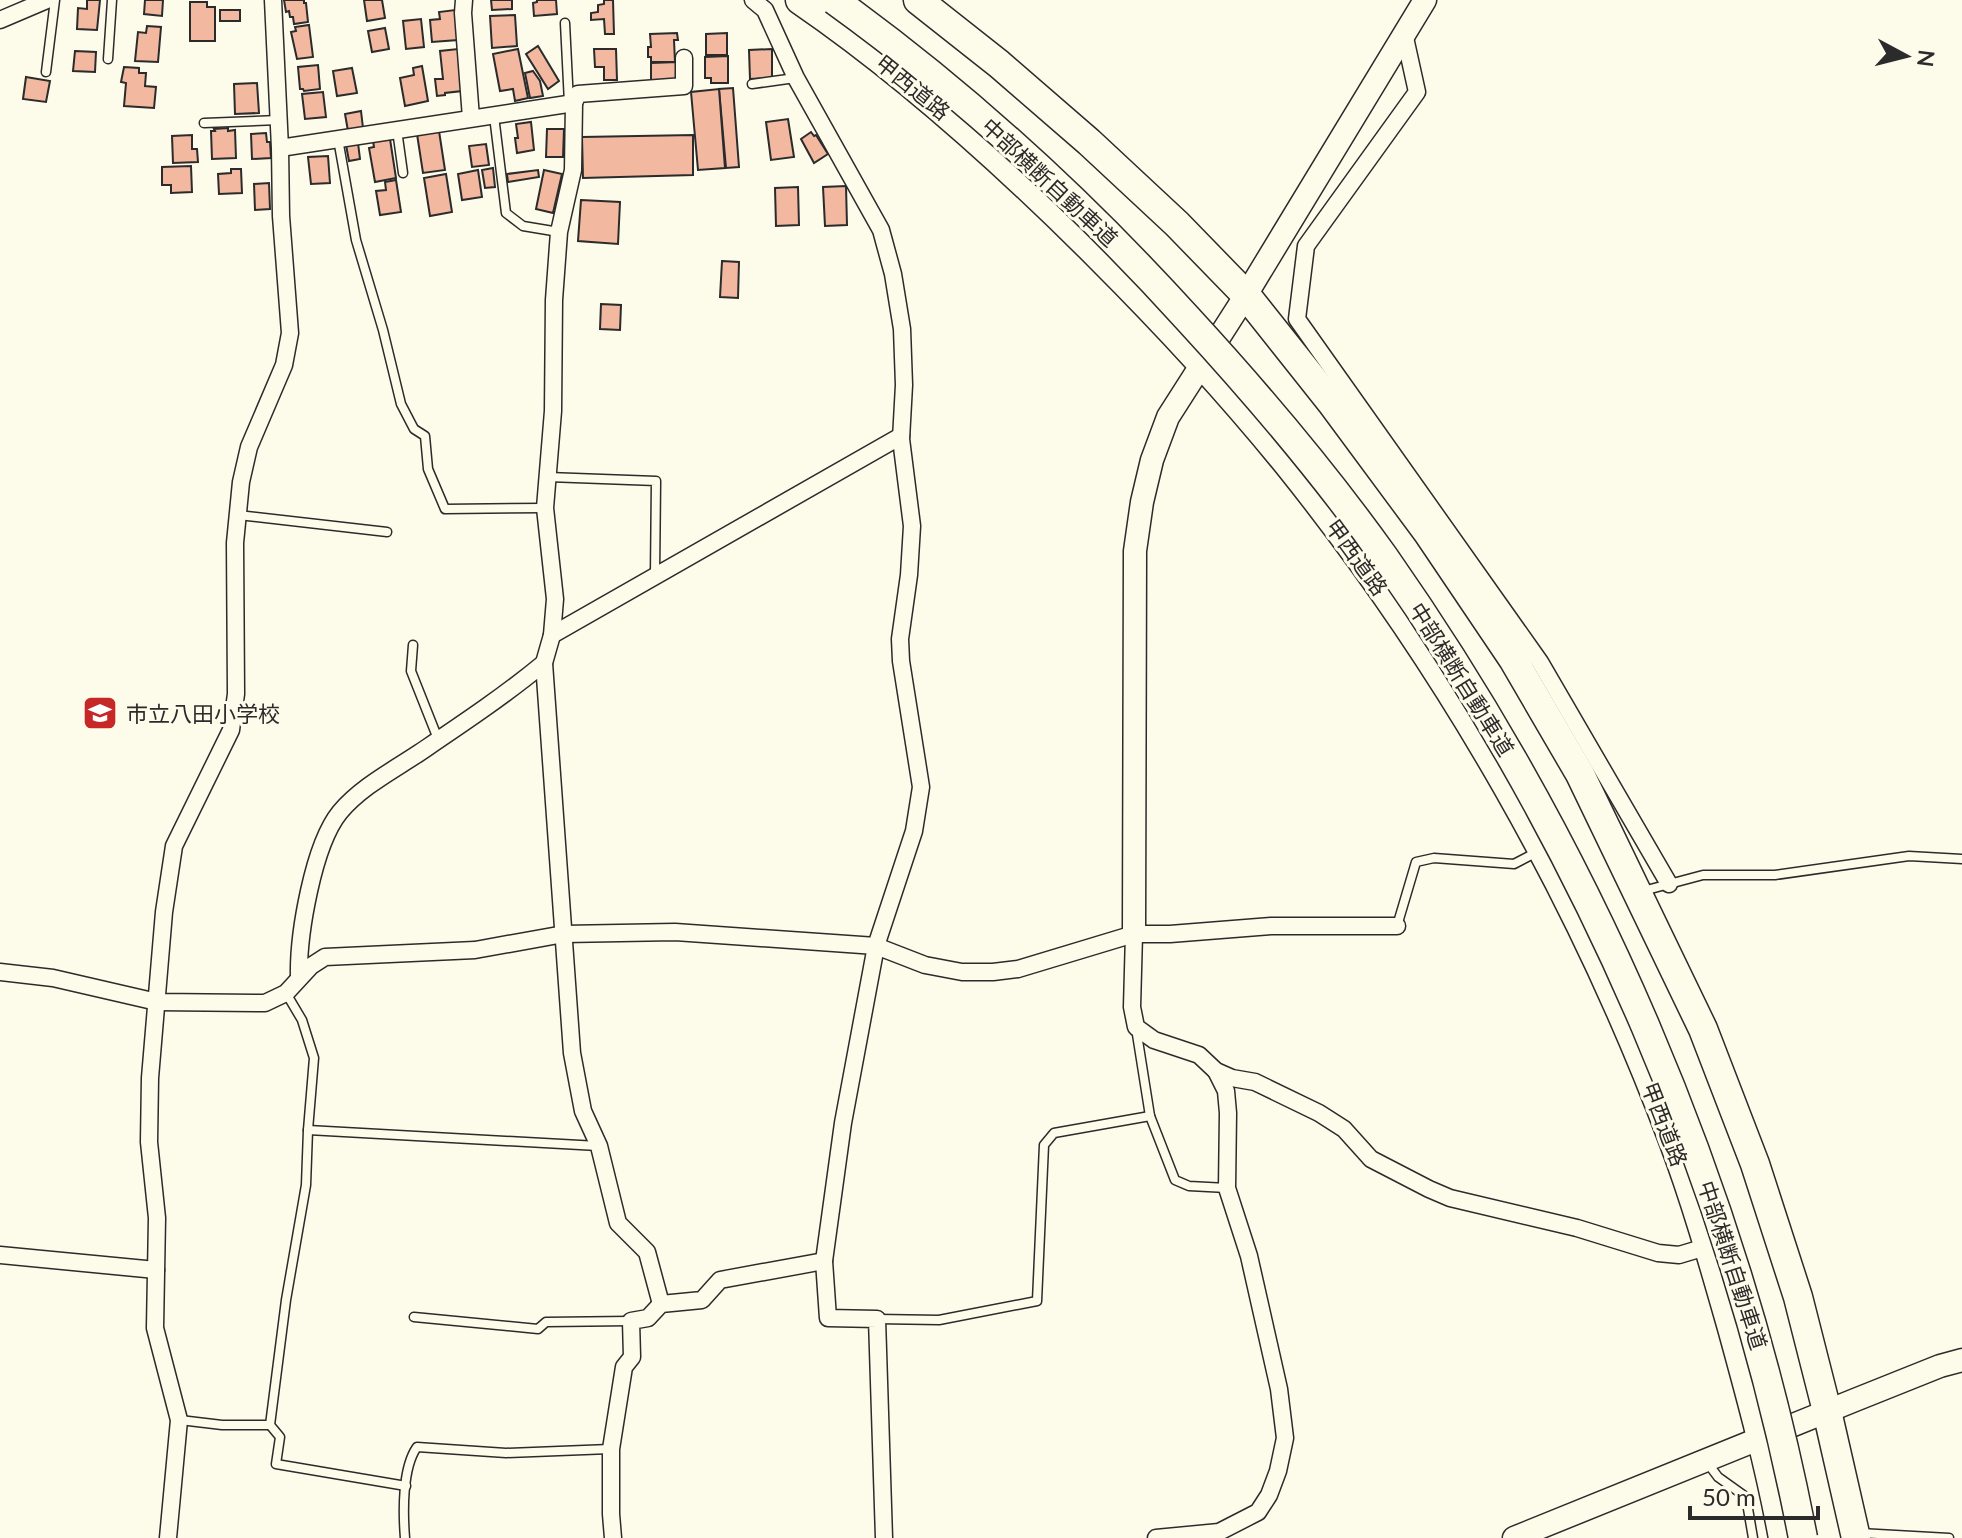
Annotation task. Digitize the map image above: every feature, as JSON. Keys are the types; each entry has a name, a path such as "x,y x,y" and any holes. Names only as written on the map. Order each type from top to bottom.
{"highway":[{"name":"甲西道路","path":"800,0 835,24 953,119 1061,218 1202,363 1288,465 1369,572 1465,717 1506,783 1583,933 1630,1034 1673,1141 1709,1246 1762,1438 1783,1538"},
{"name":"中部横断自動車道","path":"834,0 934,77 1039,168 1096,221 1249,385 1383,556 1496,731 1559,841 1610,946 1695,1147 1731,1251 1762,1357 1803,1538"},
{"path":"918,0 999,64 1089,142 1177,224 1246,295 1331,402 1428,533 1513,659 1580,774 1703,1029 1755,1164 1798,1297 1855,1536"}],"street":[{"path":"0,20 47,0"},
{"path":"168,1538 179,1420 155,1328 157,1218 149,1142 150,1078 164,912 174,846 231,730 236,694 235,543 241,482 249,447 284,365 290,333 281,216 273,0"},
{"path":"464,0 471,118"},
{"path":"753,0 765,10 796,78 881,230 893,274 902,329 904,385 901,436 912,526 900,639 921,787 914,831 876,946 843,1123 824,1261 828,1318 877,1319 884,1538"},
{"path":"1425,0 1168,417 1152,460 1135,551 1132,1007 1136,1027 1154,1040 1199,1055 1216,1071 1255,1082 1319,1113 1344,1129 1371,1159 1450,1198 1577,1228 1658,1253 1679,1255 1709,1246"},
{"path":"1404,33 1417,92 1306,246 1297,319 1540,662 1669,884"},
{"path":"661,1304 647,1252 618,1223 599,1146 583,1111 572,1053 544,663 552,635 555,599 545,508 553,411 554,300 559,232 573,170 572,103 578,94 684,86 684,58"},
{"path":"280,148 572,103"},
{"path":"552,635 901,436"},
{"path":"299,977 308,900 327,833 340,812 365,788 486,709 544,663"},
{"path":"0,972 53,978 157,1002 265,1003 286,993 299,977 325,957 475,950 564,934 675,932 876,946 925,965 962,972 993,972 1018,969 1134,934 1271,926 1397,926"},
{"path":"1156,1538 1219,1532 1258,1512 1269,1495 1278,1471 1285,1438 1279,1389 1249,1256 1227,1188 1226,1091 1216,1071"},
{"path":"0,1255 156,1270"},
{"path":"613,1538 611,1449 624,1367 632,1357 631,1321 648,1318 661,1304 702,1300 720,1280 824,1261"},
{"path":"1514,1538 1940,1366 1962,1360"}],"lane":[{"path":"46,72 55,0"},
{"path":"108,59 112,0"},
{"path":"565,23 572,103"},
{"path":"752,84 796,78"},
{"path":"494,115 506,213 523,226 559,232"},
{"path":"204,123 279,120"},
{"path":"397,130 403,173"},
{"path":"338,139 356,240 401,404 414,429 425,436 428,469 445,509 545,508"},
{"path":"547,477 656,481 655,576"},
{"path":"238,515 387,532"},
{"path":"413,645 411,671 438,740"},
{"path":"1397,926 1416,862 1434,858 1514,864 1541,850"},
{"path":"1638,892 1703,875 1775,875 1909,856 1962,859"},
{"path":"286,993 302,1020 314,1058 306,1185 286,1300 270,1425 280,1437 276,1464 406,1486"},
{"path":"1136,1027 1150,1116 1175,1180 1189,1186 1227,1188"},
{"path":"877,1319 939,1320 1037,1301 1044,1145 1054,1133 1150,1116"},
{"path":"308,1130 599,1146"},
{"path":"414,1317 538,1329 546,1322 631,1321"},
{"path":"179,1420 222,1425 270,1425"},
{"path":"405,1538 403,1506 411,1455 417,1447 506,1453 611,1449"},
{"path":"1706,1460 1718,1477 1746,1497 1753,1538"},
{"path":"1855,1536 1949,1538"}],"building":[{"path":"87,0 100,0 97,30 77,29 78,8 87,9"},
{"path":"145,0 163,0 162,16 144,14"},
{"path":"284,0 304,0 308,22 294,24 289,11 286,12"},
{"path":"364,0 382,0 385,18 367,21"},
{"path":"491,0 512,0 512,9 492,10"},
{"path":"537,0 556,0 557,14 534,16 533,3"},
{"path":"604,0 613,0 614,34 605,34 604,19 591,20 591,13 598,12 598,5 604,4"},
{"path":"190,2 207,2 207,7 215,7 215,41 190,41"},
{"path":"220,10 240,10 240,21 220,21"},
{"path":"455,10 458,40 432,42 430,20 440,19 439,12"},
{"path":"515,15 517,46 492,48 490,16"},
{"path":"421,19 424,47 406,49 403,21"},
{"path":"309,25 313,57 297,59 291,32 296,31 295,27"},
{"path":"147,26 161,27 158,62 135,61 138,32 146,33"},
{"path":"385,28 389,49 372,52 368,31"},
{"path":"677,33 678,40 674,40 675,62 651,62 651,57 648,57 650,34"},
{"path":"727,33 727,55 706,55 706,34"},
{"path":"538,46 559,81 548,89 526,54"},
{"path":"458,49 462,91 437,96 435,79 443,79 440,51"},
{"path":"518,49 528,98 515,101 513,89 500,91 493,54"},
{"path":"594,49 616,49 617,80 604,80 604,67 595,67"},
{"path":"772,49 772,78 750,79 749,50"},
{"path":"75,51 96,52 95,72 73,71"},
{"path":"728,56 728,83 711,83 711,78 705,78 705,57"},
{"path":"678,62 678,82 651,82 651,63"},
{"path":"318,65 320,89 300,89 298,67"},
{"path":"422,66 428,101 405,106 400,78 414,75 413,68"},
{"path":"124,67 139,68 139,73 146,73 145,86 156,87 154,108 124,106 126,83 121,82"},
{"path":"352,68 357,93 337,96 333,71"},
{"path":"533,71 540,81 543,96 530,98 525,73"},
{"path":"26,77 50,81 46,102 23,99"},
{"path":"257,83 259,113 235,114 234,84"},
{"path":"733,88 739,167 726,168 719,89"},
{"path":"719,89 725,168 698,170 691,92"},
{"path":"323,92 326,117 305,119 302,94"},
{"path":"361,111 363,128 348,131 345,114"},
{"path":"788,119 794,157 771,160 766,122"},
{"path":"531,122 534,150 517,153 516,124"},
{"path":"228,128 228,131 235,130 236,158 212,159 211,131"},
{"path":"547,129 564,129 563,157 546,157"},
{"path":"439,131 445,170 423,173 417,134"},
{"path":"811,132 828,154 814,163 801,139"},
{"path":"266,133 271,158 252,159 251,134"},
{"path":"192,135 192,149 197,149 198,162 173,163 172,136"},
{"path":"693,135 693,175 583,178 582,137"},
{"path":"390,139 396,178 375,182 369,148 374,147 373,141"},
{"path":"358,143 360,159 349,161 346,145"},
{"path":"486,144 489,165 472,167 469,146"},
{"path":"328,156 330,183 311,184 308,157"},
{"path":"191,166 192,192 171,193 171,185 162,185 162,167"},
{"path":"493,168 495,187 485,188 482,170"},
{"path":"231,169 241,169 242,193 219,194 218,174 231,173"},
{"path":"478,170 482,197 462,200 458,174"},
{"path":"538,170 539,177 508,182 507,174"},
{"path":"544,170 562,174 553,213 536,209"},
{"path":"446,174 452,212 430,216 424,178"},
{"path":"396,180 401,212 380,215 376,191 386,190 385,182"},
{"path":"269,183 270,209 255,210 254,184"},
{"path":"846,186 847,225 825,226 823,187"},
{"path":"798,187 799,225 776,226 775,188"},
{"path":"581,200 620,202 618,244 578,241"},
{"path":"722,261 739,262 738,298 720,297"},
{"path":"601,304 621,305 620,330 600,329"}],"place":[{"name":"市立八田小学校","path":"100,713"}]}
